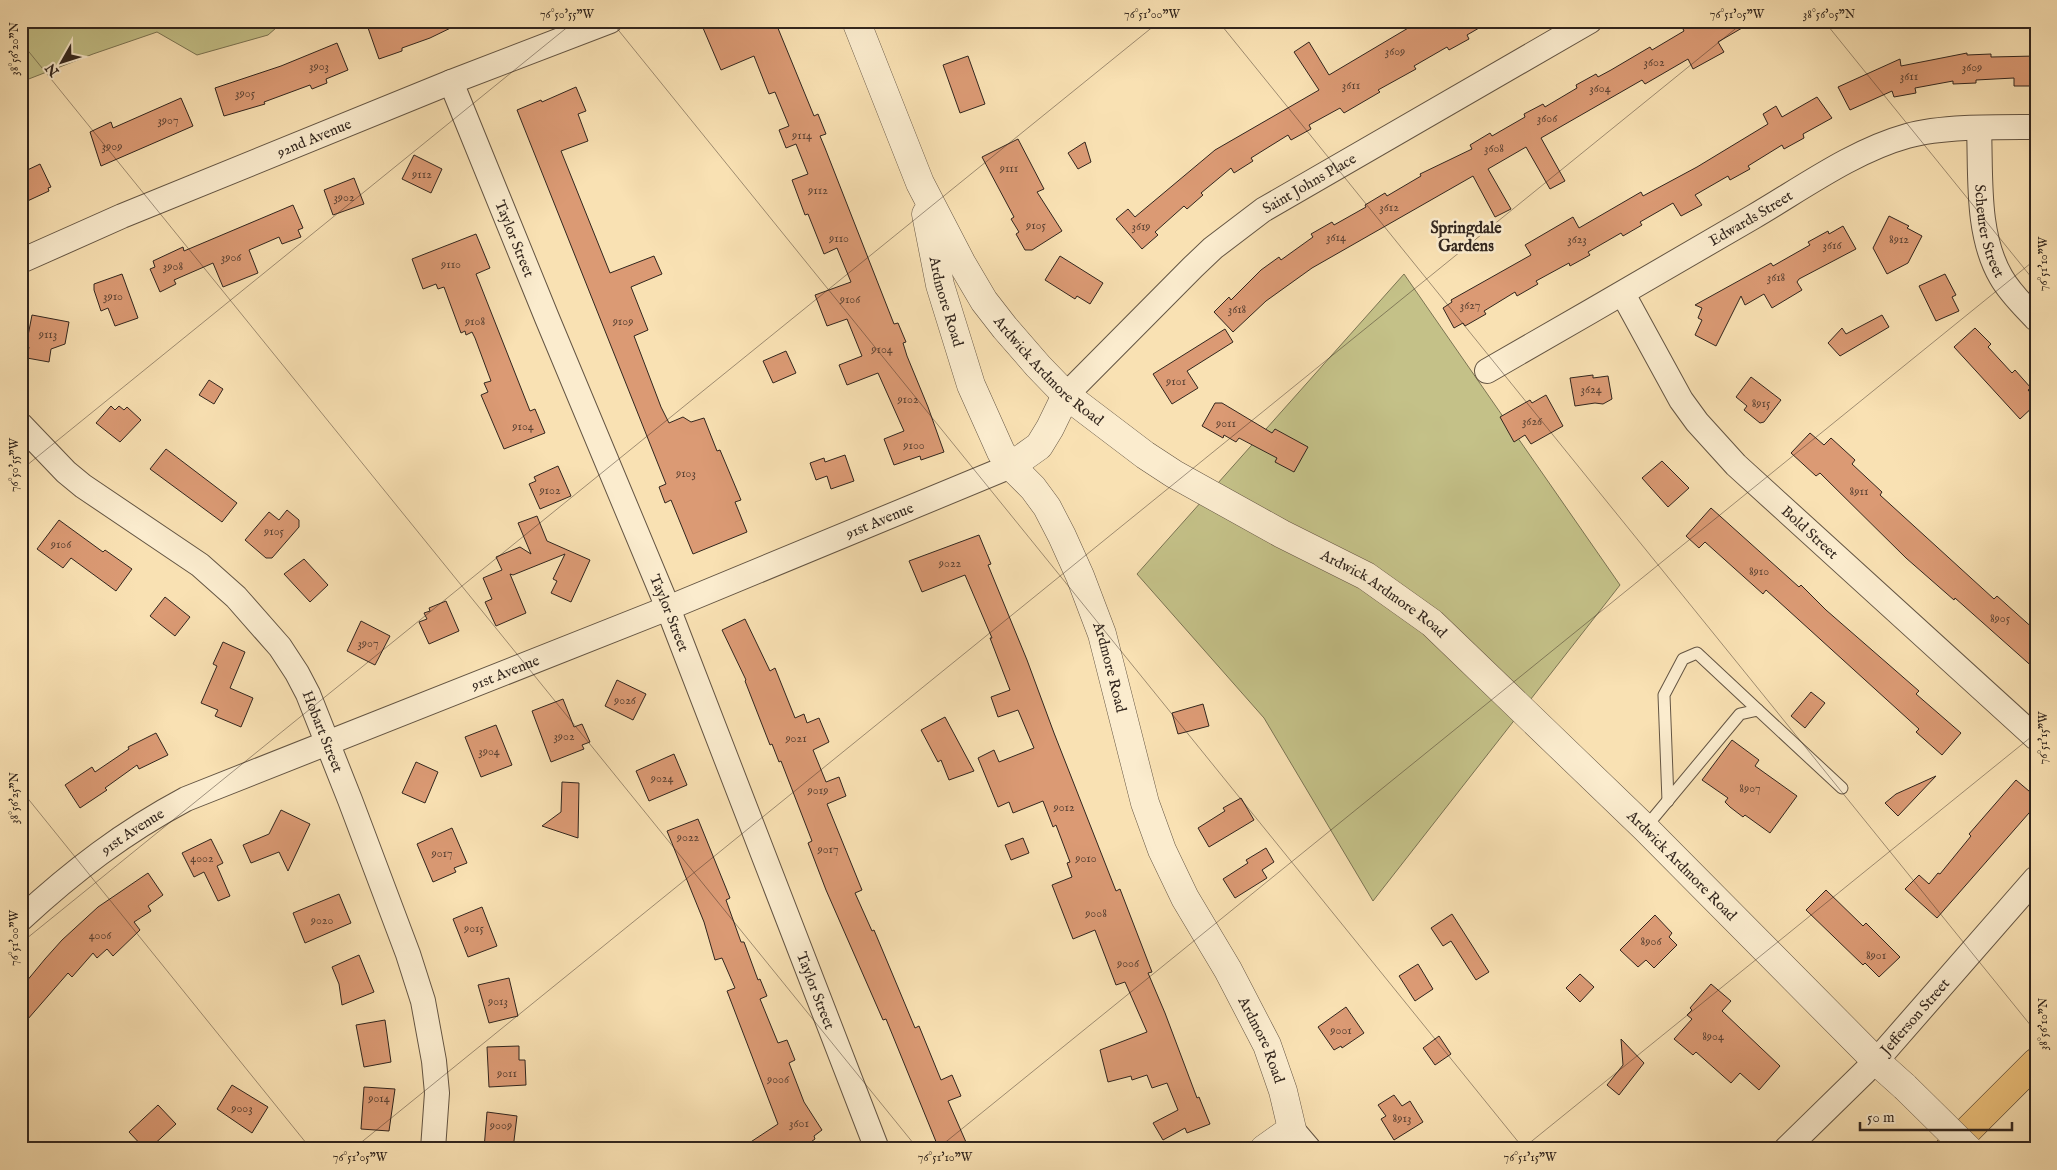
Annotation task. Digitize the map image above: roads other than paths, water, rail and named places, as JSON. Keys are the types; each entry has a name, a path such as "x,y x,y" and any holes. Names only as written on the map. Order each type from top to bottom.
{"highway":[{"path":"1949,1149 2036,1062"}],"street":[{"name":"92nd Avenue","path":"21,261 122,216 451,82 610,21"},
{"name":"Ardwick Ardmore Road","path":"856,21 920,183 961,262 984,300 1032,360 1066,395 1145,455 1174,474 1282,534 1366,576 1432,623 1646,828 1876,1061 1968,1149"},
{"name":"Saint Johns Place","path":"1066,395 1193,266 1213,248 1263,210 1590,21"},
{"name":"Taylor Street","path":"451,82 668,608 877,1149"},
{"name":"Edwards Street","path":"1486,371 1624,294 1862,154 1908,136 1933,132 1979,128 2036,127"},
{"name":"Scheurer Street","path":"1979,128 1984,224 1990,248 2001,277 2036,319"},
{"name":"Ardmore Road","path":"920,183 940,285 971,385 993,437 1011,466 1033,488 1047,508 1080,576 1102,634 1145,803 1162,850 1185,898 1228,970 1266,1045 1300,1139"},
{"name":"Bold Street","path":"1624,294 1681,400 1697,422 1730,458 2036,738"},
{"path":"1011,466 1039,446 1066,395"},
{"name":"Hobart Street","path":"21,425 66,472 83,486 200,565 236,596 280,647 297,673 308,694 381,881 423,1000 434,1061 437,1093 433,1149"},
{"name":"91st Avenue","path":"21,919 88,862 147,820 186,799 668,608 1011,466"},
{"name":"Jefferson Street","path":"1786,1149 1876,1061 2036,878"},
{"path":"1264,1149 1300,1139"}],"lane":[{"path":"1668,801 1664,695 1683,659 1697,653 1842,788"},
{"path":"1646,828 1740,714 1758,710"}],"district":[{"name":"Springdale Gardens","path":"1466,238"}]}
